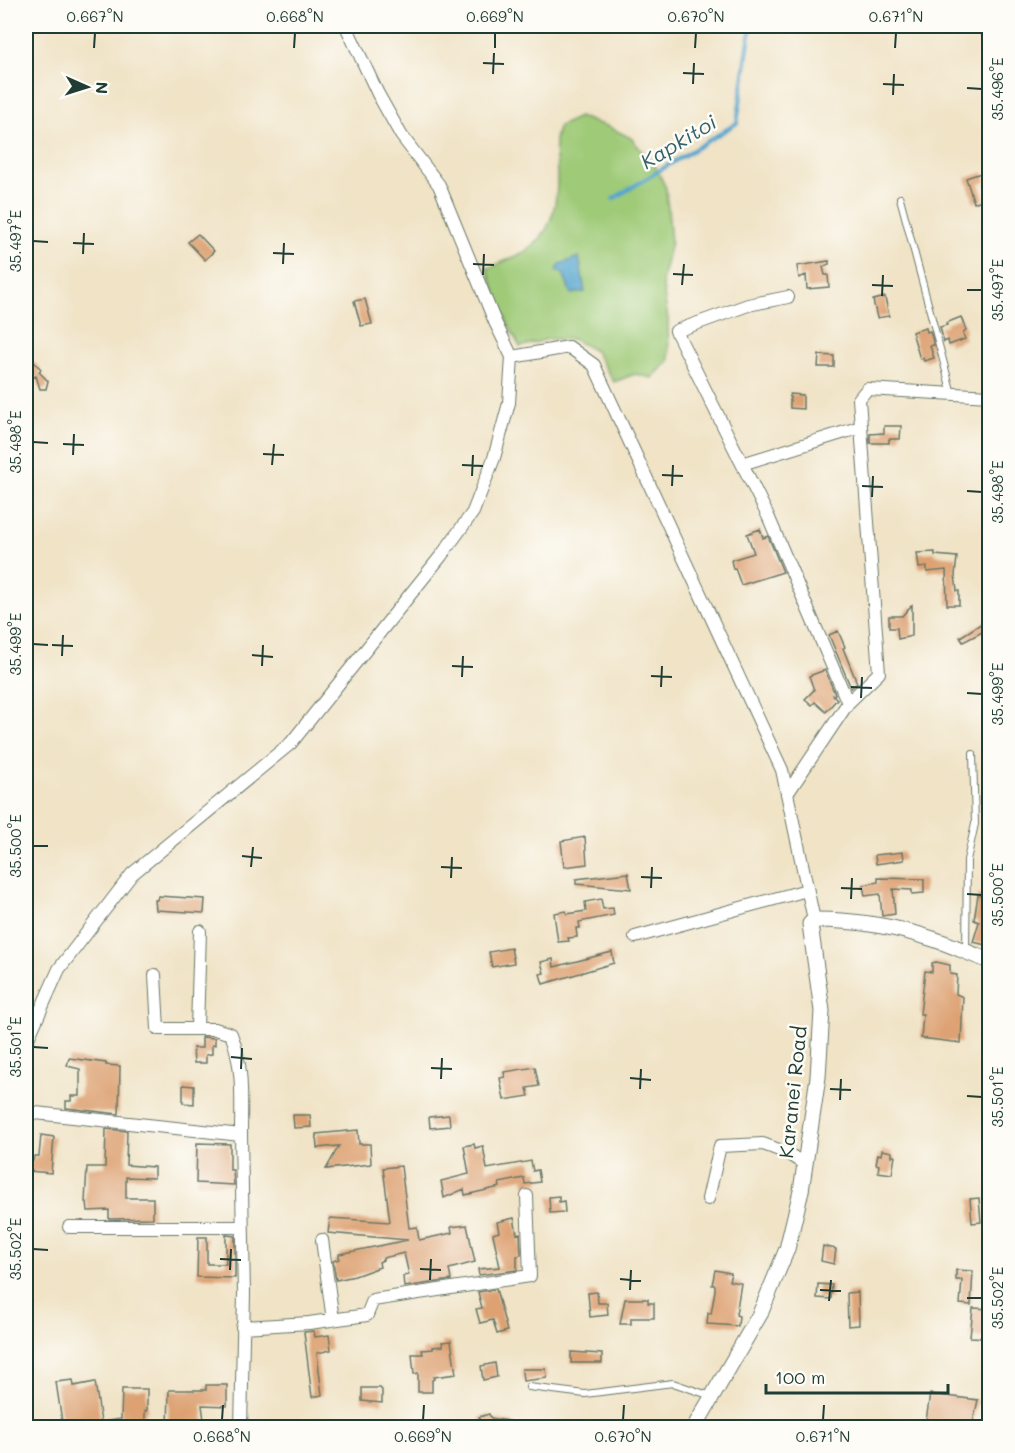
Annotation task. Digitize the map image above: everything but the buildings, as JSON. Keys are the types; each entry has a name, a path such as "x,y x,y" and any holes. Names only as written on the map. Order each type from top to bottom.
{"street":[{"path":"26,1043 59,969 132,874 291,742 441,556 472,512 494,458 509,403 512,357 495,322 439,185 401,135 378,94 346,26"},
{"path":"788,297 748,305 676,331 768,516 848,703"},
{"path":"512,357 569,347 594,365 782,770 814,920 847,920 898,928 936,939 990,961"},
{"path":"787,794 848,703 879,673 858,399 867,389 990,396"},
{"path":"742,464 861,427"},
{"path":"635,937 807,890"},
{"name":"Karanei Road","path":"694,1428 760,1314 787,1249 806,1166 818,1077 822,1011 810,924 814,920"},
{"path":"197,1029 200,931"},
{"path":"155,975 158,1029 215,1029 231,1034 238,1051 241,1069 241,1428"},
{"path":"26,1112 241,1136"},
{"path":"708,1199 720,1146 763,1144 787,1153 806,1166"},
{"path":"242,1327 367,1315 373,1300 530,1276 527,1196"},
{"path":"69,1227 242,1227"},
{"path":"322,1240 333,1320"}],"lane":[{"path":"982,26 990,49"},
{"path":"900,198 952,394"},
{"path":"966,952 967,860 975,824 973,754"},
{"path":"529,1387 585,1394 673,1383 712,1396"}],"green space":[{"path":"579,117 609,127 631,138 655,166 666,188 671,242 662,281 668,319 669,361 652,378 635,374 614,382 595,351 573,339 548,339 520,347 507,322 487,269 526,251 542,236 555,205 557,172 555,144 559,126"}],"water":[{"path":"579,257 585,292 571,294 563,273 556,271 560,264"}],"waterway":[{"name":"Kapkitoi","path":"613,199 737,123 751,26"}]}
